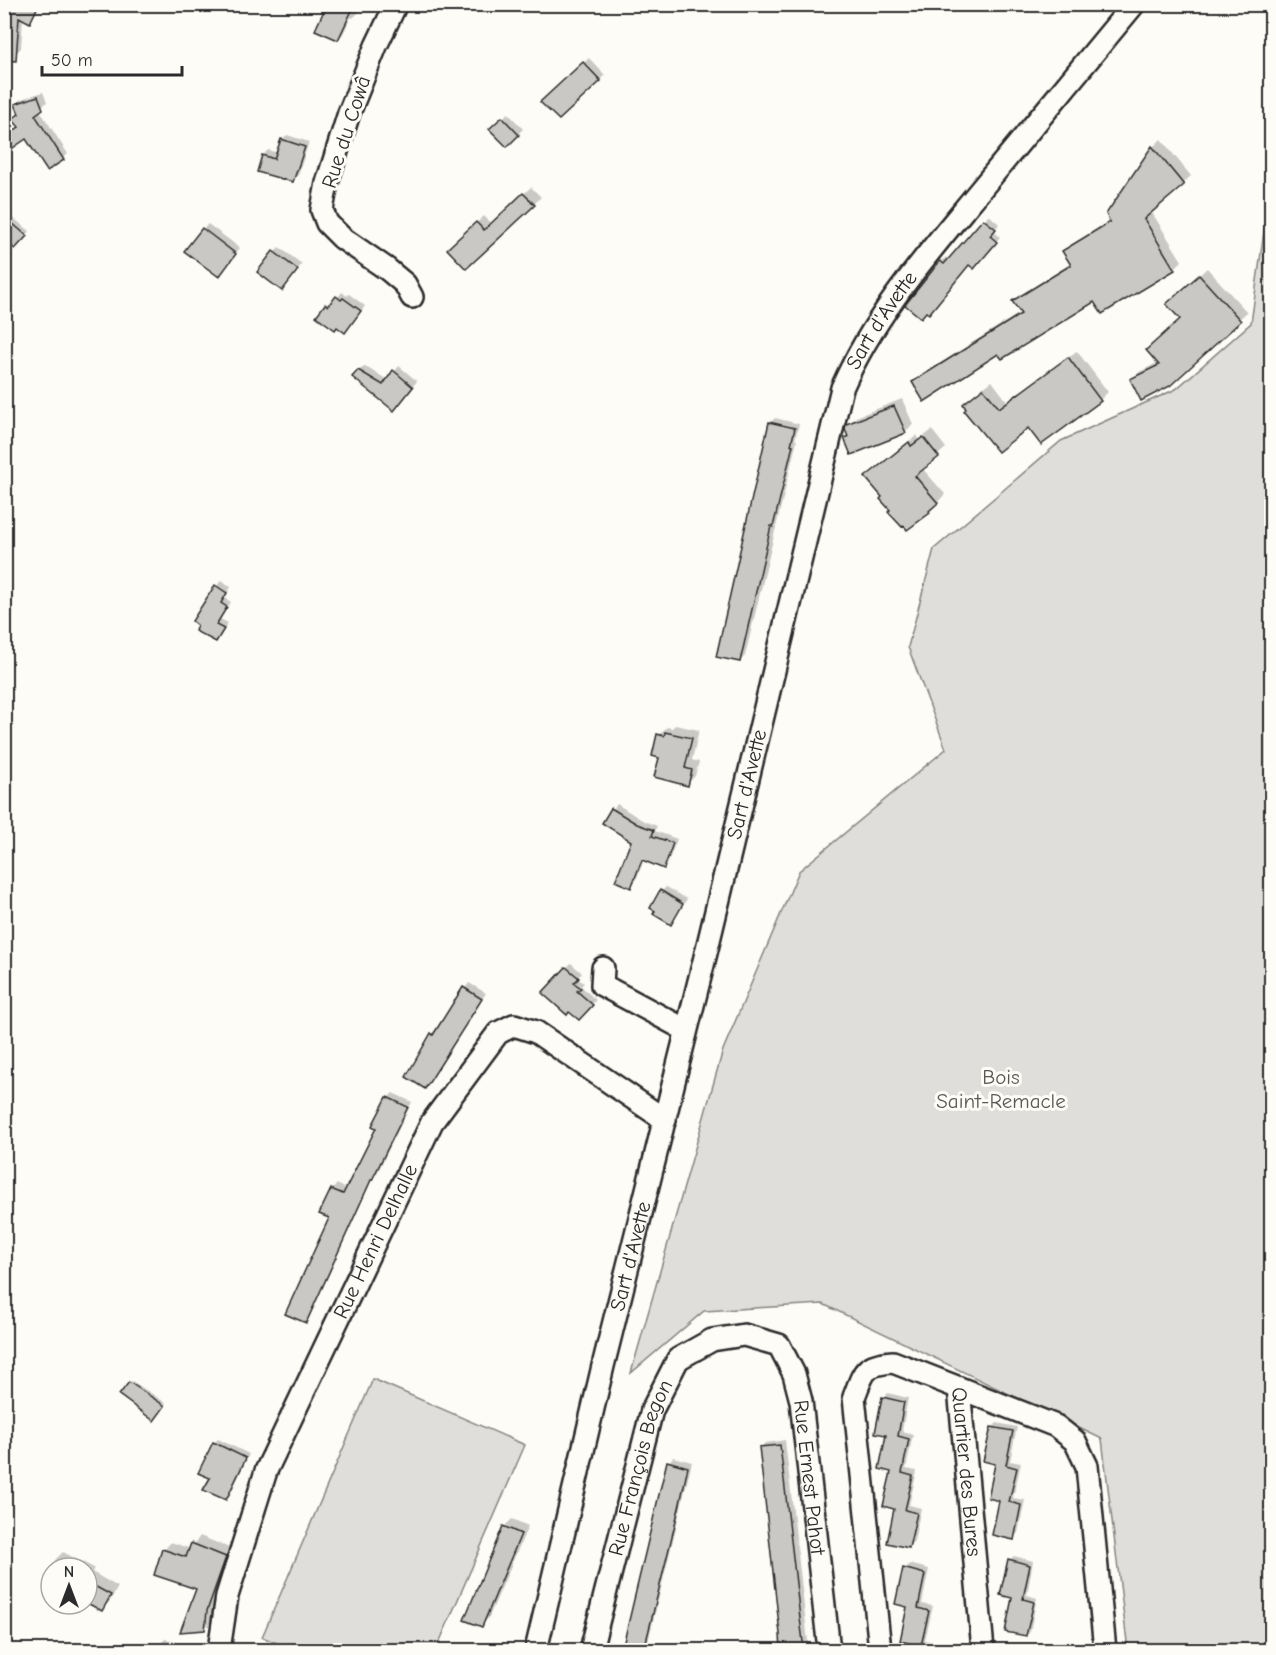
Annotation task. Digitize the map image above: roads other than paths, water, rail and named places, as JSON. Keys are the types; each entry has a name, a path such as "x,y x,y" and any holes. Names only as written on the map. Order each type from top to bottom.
{"street":[{"name":"Rue du Cowâ","path":"396,4 376,46 346,123 327,183 322,210 327,223 342,238 405,284 412,297"},
{"name":"Sart d'Avette","path":"536,1650 603,1366 708,945 842,388 876,321 920,263 1134,4"},
{"path":"603,969 602,985 686,1030"},
{"name":"Rue Henri Delhalle","path":"219,1650 227,1596 266,1471 432,1122 498,1033 514,1025 536,1032 665,1120"},
{"name":"Rue François Begon","path":"591,1650 652,1410 678,1359 712,1340 744,1335"},
{"name":"Rue Ernest Pahot","path":"744,1335 779,1345 794,1374 801,1401 829,1650"},
{"name":"Quartier des Bures","path":"880,1650 854,1396 863,1373 875,1363 893,1362 959,1388 983,1650"},
{"path":"959,1388 1056,1426 1075,1441 1086,1466 1105,1650"}],"park label":[{"name":"Bois Saint-Remacle","path":"1001,1089"}]}
